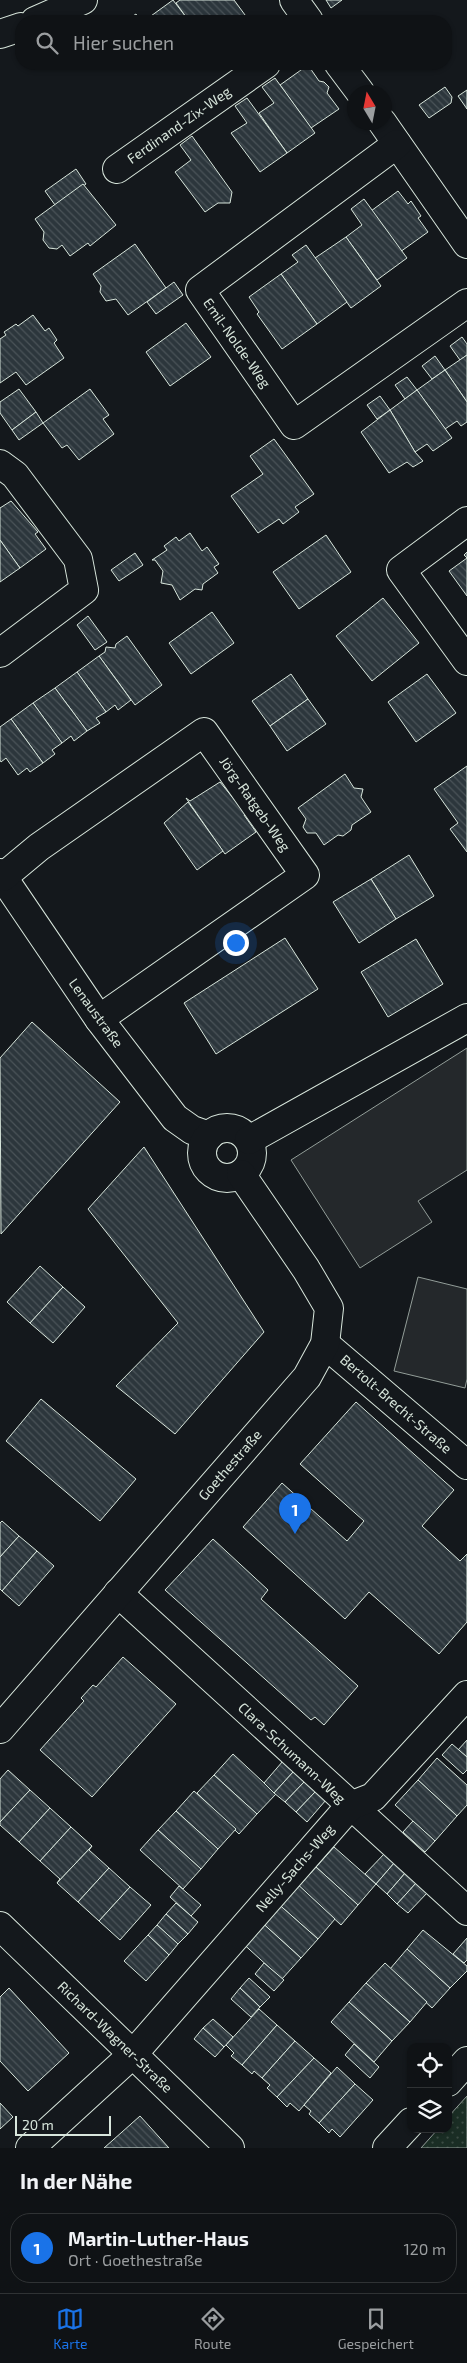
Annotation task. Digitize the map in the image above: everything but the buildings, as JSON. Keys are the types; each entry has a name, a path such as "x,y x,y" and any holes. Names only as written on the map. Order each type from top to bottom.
{"street":[{"path":"49,15 83,0"},
{"path":"294,0 305,15"},
{"path":"0,34 15,29"},
{"name":"Ferdinand-Zix-Weg","path":"116,169 257,70"},
{"path":"344,70 355,85"},
{"path":"387,130 467,244"},
{"name":"Emil-Nolde-Weg","path":"397,144 200,290 294,425 467,303"},
{"path":"0,464 14,475 78,559 84,590 0,653"},
{"path":"467,521 401,570 467,661"},
{"name":"Jörg-Ratgeb-Weg","path":"3,884 39,846 204,732 305,875 99,1019"},
{"name":"Lenaustraße","path":"3,884 99,1019 175,1118 192,1130 209,1136"},
{"path":"249,1140 467,1018"},
{"path":"230,1128 237,1130 249,1140 252,1147 251,1162 241,1174 234,1178 226,1178 211,1173 202,1159 204,1143 215,1131 230,1128"},
{"name":"Goethestraße","path":"0,1729 307,1377 325,1344 329,1308 306,1269 241,1174"},
{"name":"Bertolt-Brecht-Straße","path":"325,1344 467,1466"},
{"name":"Clara-Schumann-Weg","path":"118,1593 467,1912"},
{"name":"Nelly-Sachs-Weg","path":"30,2148 133,2054 350,1806 372,1797 467,1695"},
{"name":"Richard-Wagner-Straße","path":"0,1926 230,2148"},
{"path":"452,2078 467,2061"},
{"path":"387,2148 407,2126"}],"green space":[{"path":"467,2096 467,2148 421,2148 434,2133 452,2133 452,2113"}],"shaded area":[{"path":"467,1048 467,1170 418,1201 432,1222 360,1268 291,1160"},
{"path":"418,1277 467,1289 467,1379 465,1388 394,1371"}],"place":[{"name":"Martin-Luther-Haus","path":"295,1534"}]}
